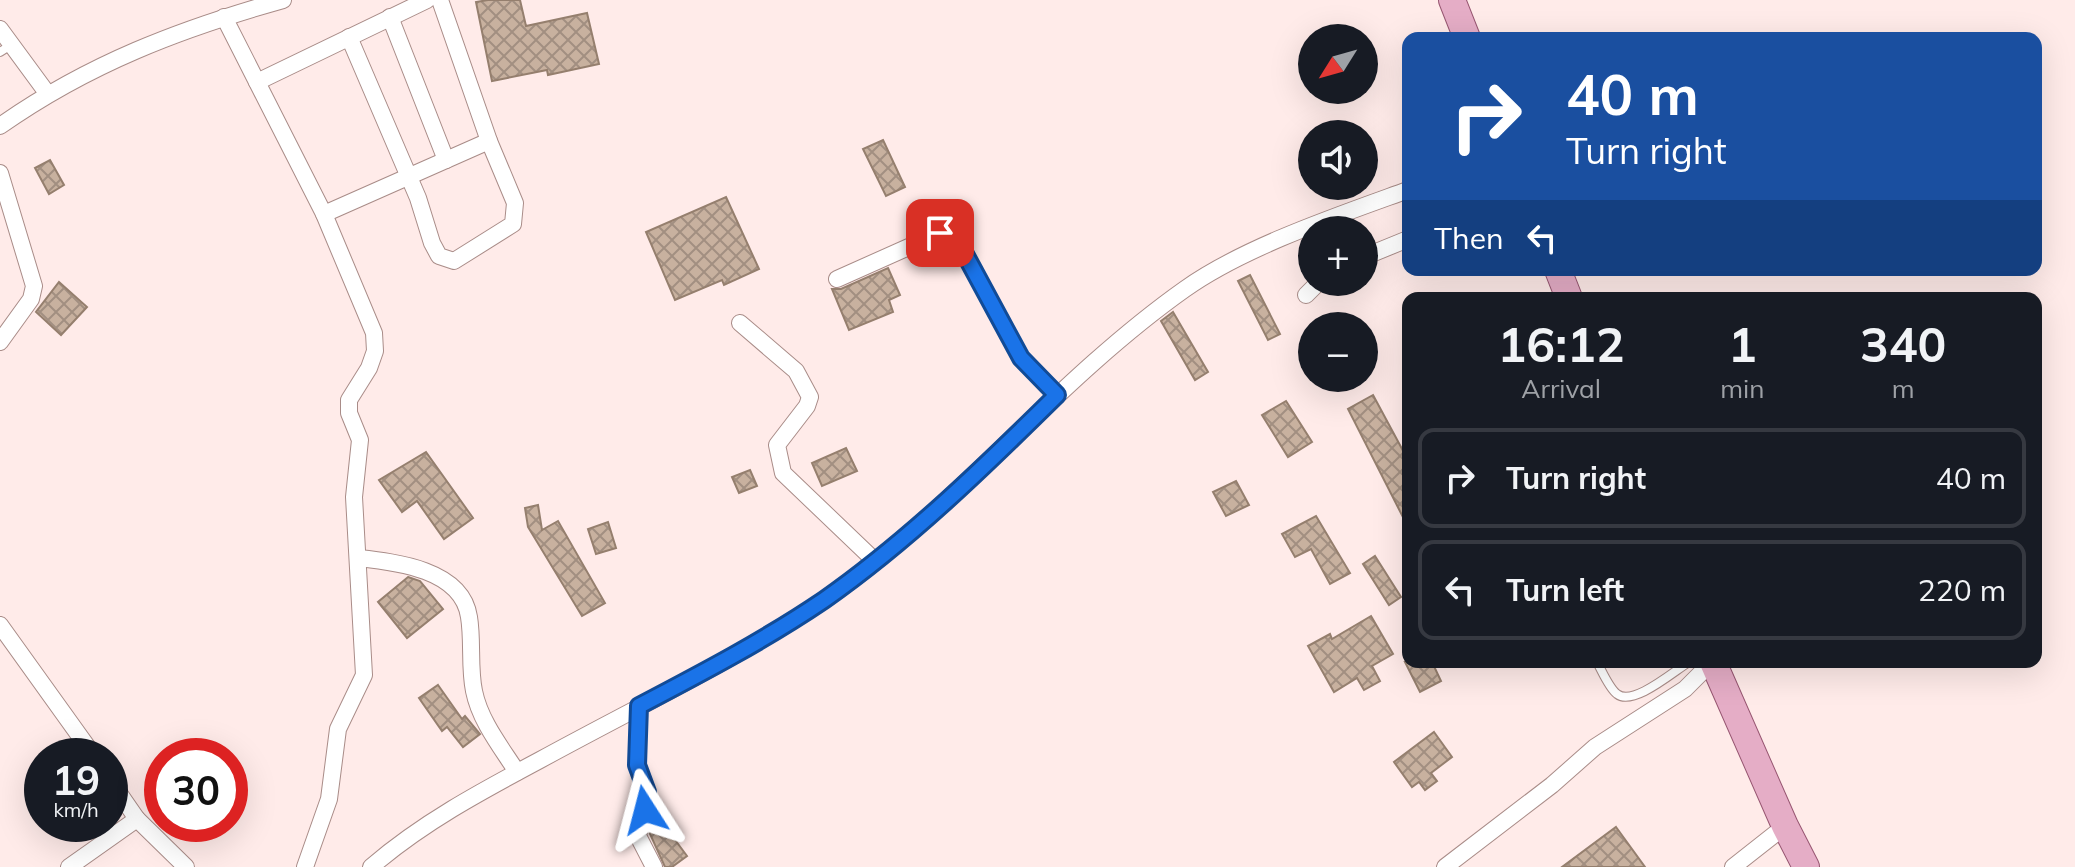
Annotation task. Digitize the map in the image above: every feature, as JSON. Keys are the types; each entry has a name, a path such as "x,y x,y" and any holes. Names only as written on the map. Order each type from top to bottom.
{"main road":[{"path":"1452,0 1465,32"},
{"path":"1715,668 1806,867"}],"street":[{"path":"0,126 47,93 107,61 224,17 283,0"},
{"path":"257,82 427,0"},
{"path":"349,37 408,177 432,243 439,256 454,261 513,224 515,203 489,141 440,0"},
{"path":"224,17 324,214 375,342 369,368 349,400 349,413 360,440 354,497 364,675 338,729 329,799 305,867"},
{"path":"390,17 446,160"},
{"path":"0,29 5,49 47,93"},
{"path":"324,214 489,141"},
{"path":"0,173 34,286 31,299 0,342"},
{"path":"371,867 403,839 517,772 748,647 824,600 875,561 983,467 1057,395 1186,288 1275,241 1402,192"},
{"path":"837,279 890,252 940,233 950,235 960,245 1021,358 1057,395"},
{"path":"1378,251 1402,241"},
{"path":"740,323 796,371 810,397 807,406 777,445 783,473 875,561"},
{"path":"358,558 415,566 452,586 463,599 469,613 473,688 478,706 517,772"},
{"path":"0,625 81,738"},
{"path":"1445,867 1552,785 1595,747 1685,689 1706,668"},
{"path":"639,706 637,765 647,792 638,836 654,867"},
{"path":"128,806 137,819 186,867"},
{"path":"69,867 137,819"},
{"path":"1733,867 1785,826"}],"lane":[{"path":"1601,668 1616,694 1624,697 1637,696 1680,668"}],"building":[{"path":"520,0 526,26 587,13 599,64 548,75 547,70 492,81 476,2"},
{"path":"883,140 905,187 886,196 863,149"},
{"path":"50,160 64,185 49,194 35,168"},
{"path":"726,197 759,269 724,285 722,280 675,300 646,232"},
{"path":"888,268 900,295 889,300 893,312 849,330 832,289 841,289"},
{"path":"1250,275 1280,334 1268,340 1238,281"},
{"path":"59,282 87,307 61,335 36,312"},
{"path":"1173,312 1208,372 1195,380 1161,321"},
{"path":"1373,395 1402,449 1402,515 1348,409"},
{"path":"1286,401 1312,442 1288,457 1262,415"},
{"path":"846,448 857,471 822,486 812,463"},
{"path":"426,452 473,518 444,539 417,501 402,512 379,480"},
{"path":"750,470 757,486 739,493 732,477"},
{"path":"1236,481 1249,505 1226,516 1213,492"},
{"path":"538,505 542,530 558,521 605,603 582,616 528,527 525,508"},
{"path":"1316,516 1350,573 1330,584 1311,549 1295,557 1282,534"},
{"path":"608,522 616,548 596,554 588,529"},
{"path":"1375,556 1401,597 1389,605 1363,564"},
{"path":"408,577 420,581 443,609 407,638 378,602"},
{"path":"1371,616 1393,654 1372,666 1380,681 1364,690 1357,678 1334,692 1308,646 1330,634 1332,639"},
{"path":"1408,668 1435,668 1441,681 1420,692"},
{"path":"438,685 462,719 465,716 480,734 463,747 447,727 442,731 419,698"},
{"path":"1434,732 1452,757 1431,773 1437,781 1425,790 1419,782 1412,787 1394,762"},
{"path":"661,821 687,856 672,867 665,867 650,834 651,829"},
{"path":"1616,827 1645,867 1562,867"}],"route":[{"path":"645,810 647,792 637,765 639,706 722,663 824,600 875,561 983,467 1057,395 1030,371 1021,358 960,245 950,235 940,233"}]}
